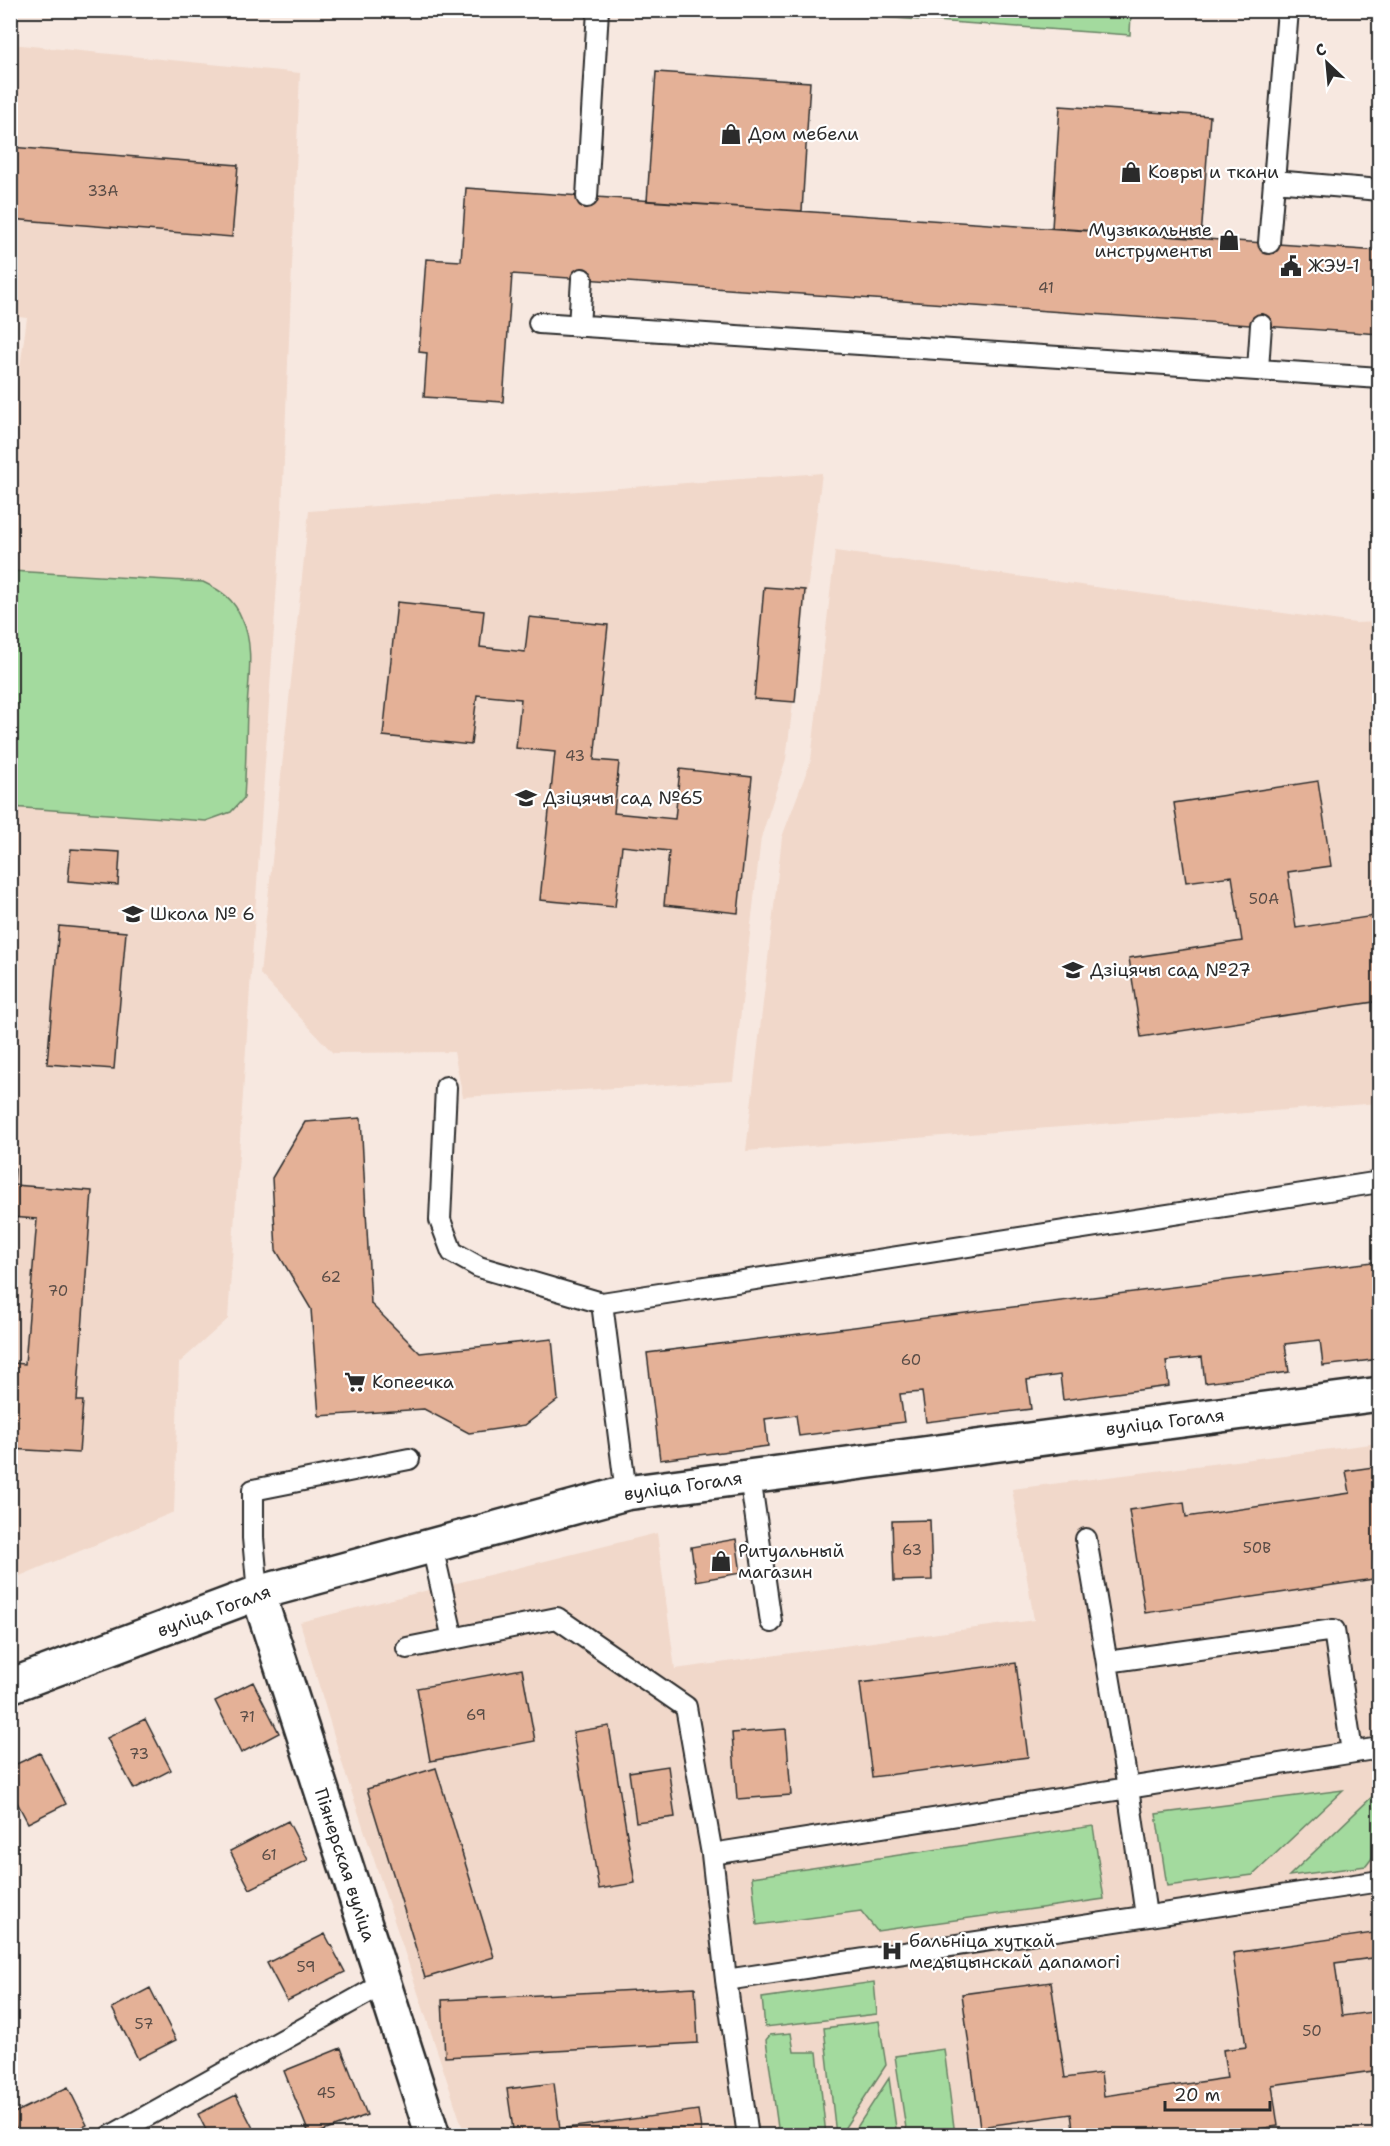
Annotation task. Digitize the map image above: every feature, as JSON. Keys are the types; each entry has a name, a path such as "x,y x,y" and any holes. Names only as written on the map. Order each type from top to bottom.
{"main road":[{"name":"вуліца Гогаля","path":"10,1686 258,1593 626,1493 1380,1394"},
{"name":"Піянерская вуліца","path":"258,1593 433,2136"}],"lane":[{"path":"587,197 598,10"},
{"path":"1269,243 1288,10"},
{"path":"1274,181 1380,190"},
{"path":"579,326 582,279"},
{"path":"539,323 1380,378"},
{"path":"1258,369 1262,325"},
{"path":"446,1087 440,1220 452,1252 479,1267 602,1303 1380,1182"},
{"path":"602,1303 626,1493"},
{"path":"258,1593 253,1538 253,1490 409,1459"},
{"path":"750,1477 771,1622"},
{"path":"1086,1539 1128,1788 1146,1916"},
{"path":"432,1546 453,1639"},
{"path":"407,1648 557,1618 686,1707 712,1854 726,1980 748,2136"},
{"path":"1107,1662 1334,1630 1352,1752"},
{"path":"712,1854 1380,1748"},
{"path":"726,1980 1380,1881"},
{"path":"111,2136 383,1984"}],"shaded area":[{"name":"Школа № 6","path":"11,44 300,73 282,508 228,1319 179,1363 174,1512 10,1580 10,438 27,318 11,316"},
{"name":"Дзіцячы сад №65","path":"822,473 786,759 761,838 733,1081 463,1097 454,1052 333,1053 260,974 309,511"},
{"name":"Дзіцячы сад №27","path":"835,551 1355,623 1379,622 1379,1103 746,1151 782,837 811,760"},
{"name":"бальніца хуткай медыцынскай дапамогі","path":"1379,1443 1379,2135 465,2135 343,1766 300,1622 657,1533 675,1669 1034,1620 1012,1489"}],"green space":[{"path":"798,11 1131,11 1130,35"},
{"path":"11,571 203,582 222,592 231,601 239,612 246,629 250,664 244,798 231,812 206,821 11,807"},
{"path":"1343,1790 1253,1875 1167,1886 1156,1814"},
{"path":"1375,1794 1379,1849 1366,1866 1289,1876"},
{"path":"1093,1826 1104,1899 877,1931 861,1911 757,1925 752,1877"},
{"path":"874,1982 877,2014 765,2027 762,1998"},
{"path":"879,2021 886,2065 840,2135 836,2135 824,2028"},
{"path":"791,2033 794,2052 817,2052 826,2135 779,2135 766,2040 770,2035"},
{"path":"944,2049 955,2135 907,2135 895,2056"},
{"path":"889,2078 897,2135 852,2135"}],"building":[{"path":"656,72 810,82 802,211 647,201"},
{"name":"Ковры и ткани","path":"1060,106 1210,116 1201,238 1052,228"},
{"path":"10,147 238,165 232,237 10,219"},
{"path":"466,188 1380,251 1380,334 512,274 503,402 424,397 427,353 419,352 426,259 461,261"},
{"path":"764,587 805,590 795,702 754,699"},
{"path":"397,602 484,611 480,647 525,652 529,617 608,625 594,760 619,762 614,813 675,819 680,769 752,777 738,913 664,905 669,851 622,846 615,907 540,900 555,752 516,748 521,699 477,695 471,745 383,736"},
{"path":"1318,781 1331,866 1288,872 1296,928 1380,915 1380,1001 1141,1037 1129,958 1242,941 1232,876 1186,882 1174,803"},
{"path":"71,849 120,852 118,885 68,881"},
{"path":"59,926 126,932 114,1069 47,1064"},
{"path":"361,1118 371,1304 420,1353 552,1339 558,1400 525,1425 469,1433 424,1409 319,1416 311,1309 276,1250 272,1178 305,1122"},
{"path":"10,1168 15,1169 14,1185 92,1191 77,1401 83,1401 79,1453 10,1449 13,1363 25,1364 37,1219 10,1217"},
{"path":"1380,1261 1380,1359 1323,1366 1320,1340 1285,1344 1289,1372 1205,1383 1202,1357 1166,1361 1169,1386 1063,1400 1060,1375 1027,1380 1031,1409 926,1422 922,1392 900,1394 904,1422 799,1436 796,1415 765,1419 768,1446 660,1460 647,1353"},
{"path":"1380,1466 1380,1578 1145,1613 1129,1510 1184,1502 1186,1517 1350,1493 1346,1471"},
{"path":"930,1520 932,1580 894,1581 892,1521"},
{"path":"736,1539 741,1573 696,1581 691,1547"},
{"path":"1016,1663 1028,1757 872,1777 860,1683"},
{"path":"522,1669 535,1741 430,1761 417,1688"},
{"path":"253,1682 279,1733 241,1753 215,1701"},
{"path":"145,1719 171,1770 134,1789 107,1738"},
{"path":"609,1726 635,1883 599,1889 573,1732"},
{"path":"786,1729 791,1795 737,1799 732,1733"},
{"path":"40,1753 66,1804 28,1823 10,1789 10,1767"},
{"path":"668,1766 675,1817 636,1822 629,1772"},
{"path":"436,1768 494,1957 425,1978 367,1789"},
{"path":"288,1821 308,1860 250,1889 230,1851"},
{"path":"1380,1932 1380,1957 1335,1963 1342,2016 1380,2011 1380,2070 1272,2085 1278,2126 1214,2136 1074,2136 1071,2114 980,2127 962,1994 1051,1982 1065,2078 1101,2073 1104,2096 1227,2078 1223,2050 1246,2047 1233,1953"},
{"path":"325,1934 345,1972 287,2001 267,1963"},
{"path":"695,1987 698,2043 445,2057 442,2000"},
{"path":"150,1988 176,2040 138,2059 112,2008"},
{"path":"341,2048 367,2115 310,2136 284,2071"},
{"path":"554,2083 560,2129 698,2110 702,2136 514,2136 507,2089"},
{"path":"68,2087 87,2125 66,2136 20,2136 10,2115"},
{"path":"236,2095 257,2136 209,2136 198,2114"}],"place":[{"name":"Дом мебели","path":"731,134"},
{"name":"Ковры и ткани","path":"1131,172"},
{"name":"Музыкальные инструменты","path":"1229,240"},
{"name":"ЖЭУ-1","path":"1291,266"},
{"name":"Дзіцячы сад №65","path":"526,798"},
{"name":"Школа № 6","path":"133,914"},
{"name":"Дзіцячы сад №27","path":"1073,970"},
{"name":"Копеечка","path":"355,1382"},
{"name":"Ритуальный магазин","path":"721,1561"},
{"name":"бальніца хуткай медыцынскай дапамогі","path":"892,1951"}]}
